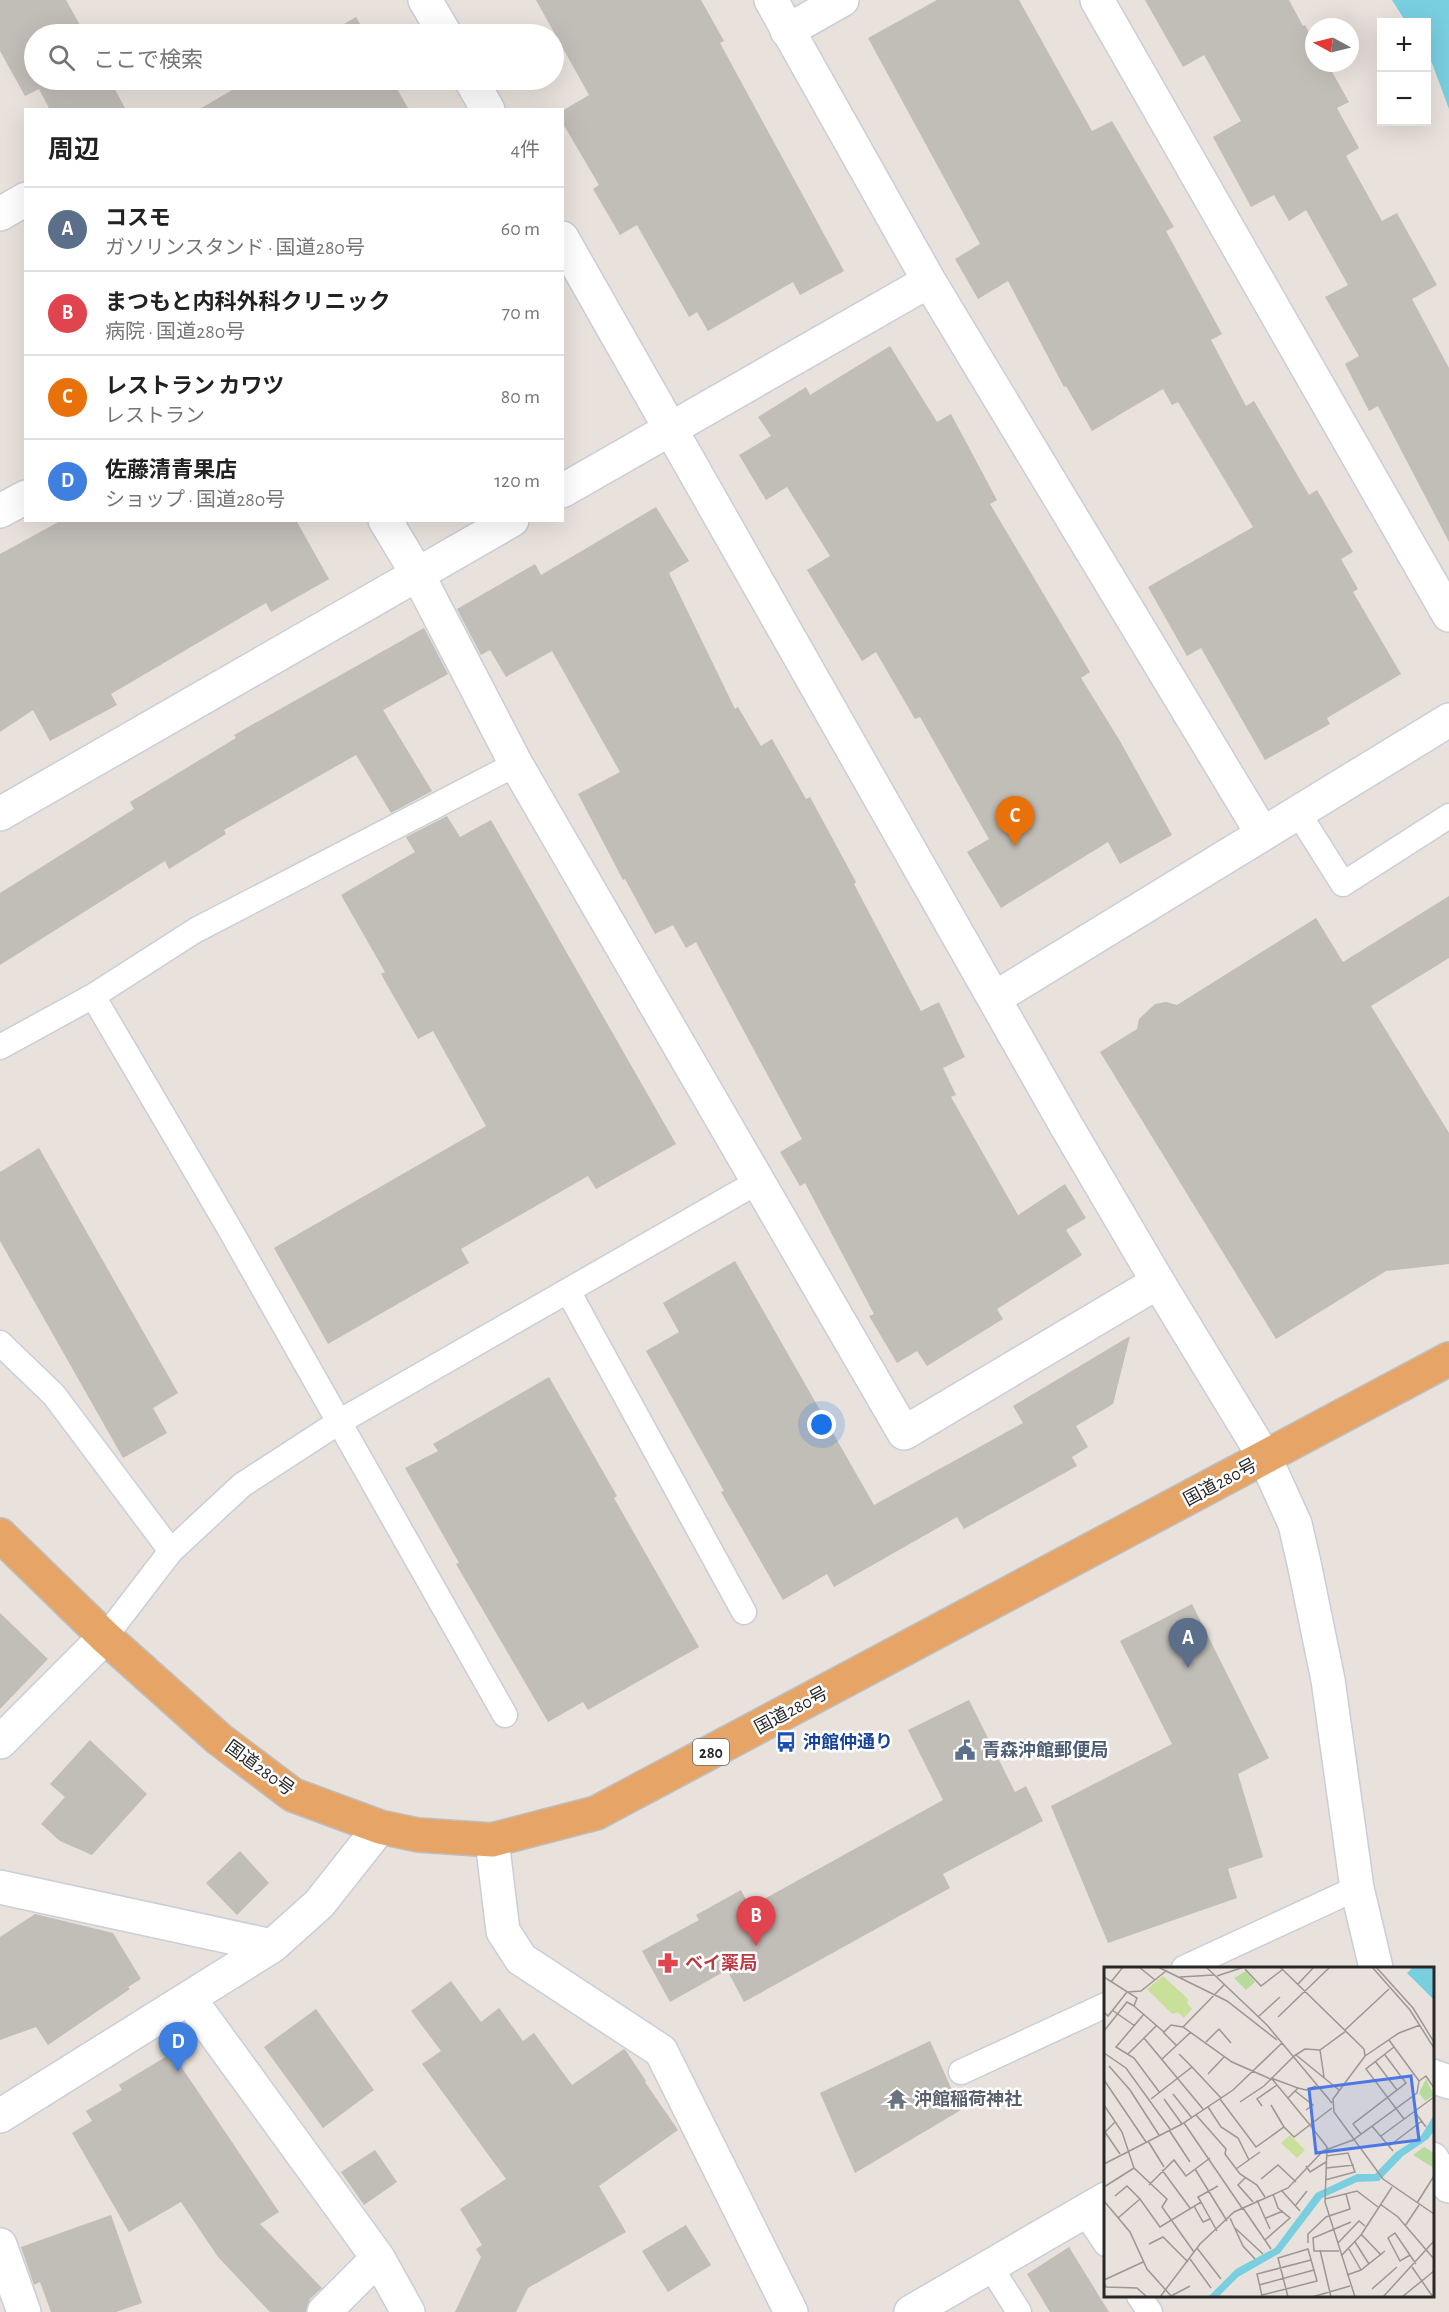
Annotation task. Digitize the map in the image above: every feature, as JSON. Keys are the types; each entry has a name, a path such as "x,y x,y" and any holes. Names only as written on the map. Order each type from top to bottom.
{"highway":[{"name":"国道280号","path":"0,1535 105,1636 219,1739 294,1795 380,1827 418,1835 492,1840 596,1813 1449,1359"}],"street":[{"path":"425,0 439,24"},
{"path":"771,0 928,281 1262,833"},
{"path":"788,31 842,0"},
{"path":"1097,0 1449,615"},
{"path":"477,90 487,108"},
{"path":"0,214 24,200"},
{"path":"564,241 1158,1282 1265,1458 1294,1524 1304,1563 1328,1680 1357,1888 1376,1967"},
{"path":"564,490 928,281"},
{"path":"0,512 24,498"},
{"path":"387,522 418,575 516,764 904,1433 1158,1282"},
{"path":"0,814 509,522"},
{"path":"995,998 1449,720"},
{"path":"0,1742 105,1636"},
{"path":"0,2116 272,1946 319,1904 380,1827"},
{"path":"492,1840 503,1931 521,1959 661,2051 791,2312"},
{"path":"0,1887 272,1946"},
{"path":"189,1998 378,2258 408,2312"},
{"path":"1434,2077 1449,2082"},
{"path":"1434,2162 1449,2186"},
{"path":"911,2312 1095,2205"},
{"path":"0,2245 24,2312"},
{"path":"324,2312 378,2258"}],"lane":[{"path":"0,1047 93,996 196,930 516,764"},
{"path":"1297,811 1343,884 1449,816"},
{"path":"93,996 505,1714"},
{"path":"105,1636 171,1551 242,1485 339,1422 759,1181"},
{"path":"567,1291 744,1612"},
{"path":"0,1343 54,1395 171,1551"},
{"path":"1186,1967 1357,1888"},
{"path":"961,2072 1104,2006"},
{"path":"1095,2205 1104,2237"},
{"path":"990,2266 1019,2312"},
{"path":"1140,2297 1150,2312"}],"water":[{"path":"1392,0 1449,0 1449,109 1431,61 1431,18 1403,18"}],"building":[{"path":"0,0 66,0 79,24 24,24 24,90 37,90 25,96 0,51"},
{"path":"536,0 701,0 724,41 720,43 844,271 800,295 793,282 708,331 697,312 689,317 637,225 620,235 593,189 599,185 564,125 564,110 589,95 564,50 564,24 549,24"},
{"path":"937,0 1019,0 1092,131 1112,121 1174,227 1166,231 1222,334 1211,340 1246,406 1254,401 1309,495 1317,490 1353,552 1341,559 1358,589 1353,592 1401,674 1327,718 1330,724 1265,760 1201,648 1187,656 1148,587 1253,527 1178,402 1172,405 1163,389 1092,431 1066,386 1064,387 1008,281 978,299 955,259 980,244 868,38"},
{"path":"1145,0 1289,0 1303,26 1305,25 1305,72 1332,72 1349,102 1337,108 1359,148 1346,156 1382,221 1397,213 1437,285 1412,299 1449,368 1449,542 1378,406 1369,411 1345,364 1359,356 1325,297 1348,285 1306,210 1289,221 1274,195 1251,207 1213,137 1241,121 1204,55 1183,67"},
{"path":"356,17 360,24 344,24"},
{"path":"40,90 115,90 125,108 49,108"},
{"path":"232,90 398,90 408,108 201,108"},
{"path":"890,346 937,422 951,414 997,500 990,504 1090,672 1081,678 1120,741 1172,835 1120,864 1108,842 1001,908 967,852 989,839 920,717 915,719 876,652 862,661 807,570 830,556 787,487 766,500 739,455 771,436 758,417 806,387 810,395"},
{"path":"656,507 689,561 669,573 735,709 738,707 761,746 772,739 806,799 810,797 921,1011 939,1002 965,1057 943,1068 956,1095 951,1097 1018,1215 1065,1184 1086,1218 1066,1230 1082,1255 997,1309 1003,1319 927,1366 917,1351 897,1363 869,1316 874,1314 805,1183 800,1186 780,1152 802,1139 696,942 686,948 673,925 655,934 625,879 623,880 578,794 620,772 552,651 506,677 490,650 481,655 457,609 535,564 541,575"},
{"path":"58,522 297,522 329,579 271,612 266,603 111,694 117,705 50,741 33,710 0,732 0,554"},
{"path":"424,628 448,674 383,710 432,791 391,813 356,755 224,830 226,834 169,869 165,861 0,965 0,893 134,809 130,802 236,738 234,735"},
{"path":"447,816 460,837 491,820 676,1144 596,1189 588,1176 461,1249 469,1263 328,1344 274,1248 486,1126 433,1031 418,1039 381,974 385,972 341,895 415,852 406,837"},
{"path":"1449,896 1449,958 1371,1006 1449,1133 1449,1264 1386,1271 1276,1339 1100,1052 1137,1029 1139,1019 1155,1004 1166,1002 1177,1005 1316,918 1343,962"},
{"path":"39,1148 178,1393 153,1408 167,1433 123,1458 0,1241 0,1172"},
{"path":"735,1261 874,1505 1023,1423 1013,1406 1130,1336 1113,1404 1076,1426 1088,1447 1072,1457 1077,1466 964,1529 957,1517 834,1587 827,1574 783,1600 721,1492 724,1491 646,1351 679,1332 663,1303"},
{"path":"549,1377 617,1496 614,1498 699,1647 588,1710 583,1702 548,1722 456,1564 459,1563 405,1468 438,1451 433,1444"},
{"path":"1192,1604 1269,1758 1238,1774 1263,1857 1228,1869 1237,1898 1108,1943 1051,1806 1172,1744 1120,1641"},
{"path":"0,1613 48,1659 0,1709"},
{"path":"969,1700 1015,1792 1026,1786 1043,1821 943,1874 950,1888 744,2002 727,1970 670,2002 642,1951 699,1920 696,1915 741,1890 750,1907 943,1800 908,1730"},
{"path":"90,1740 147,1794 92,1855 60,1841 41,1824 65,1797 50,1784"},
{"path":"240,1851 269,1883 237,1915 206,1883"},
{"path":"35,1914 113,1933 141,1979 48,2045 36,2027 0,2040 0,1937"},
{"path":"451,1981 481,2022 499,2008 523,2041 534,2033 572,2085 624,2049 678,2130 599,2186 626,2232 528,2288 516,2312 455,2312 481,2257 476,2249 482,2245 460,2209 506,2179 422,2064 441,2051 411,2011"},
{"path":"316,2009 374,2090 323,2128 264,2047"},
{"path":"930,2041 961,2110 855,2173 820,2093"},
{"path":"172,2053 279,2212 260,2224 322,2288 310,2299 306,2312 270,2312 218,2257 181,2202 129,2232 72,2133 92,2121 86,2111 122,2090 119,2085"},
{"path":"375,2150 397,2182 364,2205 341,2172"},
{"path":"111,2215 142,2303 116,2312 51,2312 40,2282 34,2285 21,2247"},
{"path":"686,2225 711,2265 668,2292 642,2251"},
{"path":"1069,2247 1109,2312 1050,2312 1027,2274"}],"place":[{"name":"レストラン カワツ","path":"1015,846"},
{"name":"コスモ","path":"1188,1668"},
{"name":"沖館仲通り","path":"786,1742"},
{"name":"青森沖館郵便局","path":"965,1750"},
{"name":"まつもと内科外科クリニック","path":"756,1946"},
{"name":"ベイ薬局","path":"668,1963"},
{"name":"佐藤清青果店","path":"178,2072"},
{"name":"沖館稲荷神社","path":"897,2099"}]}
